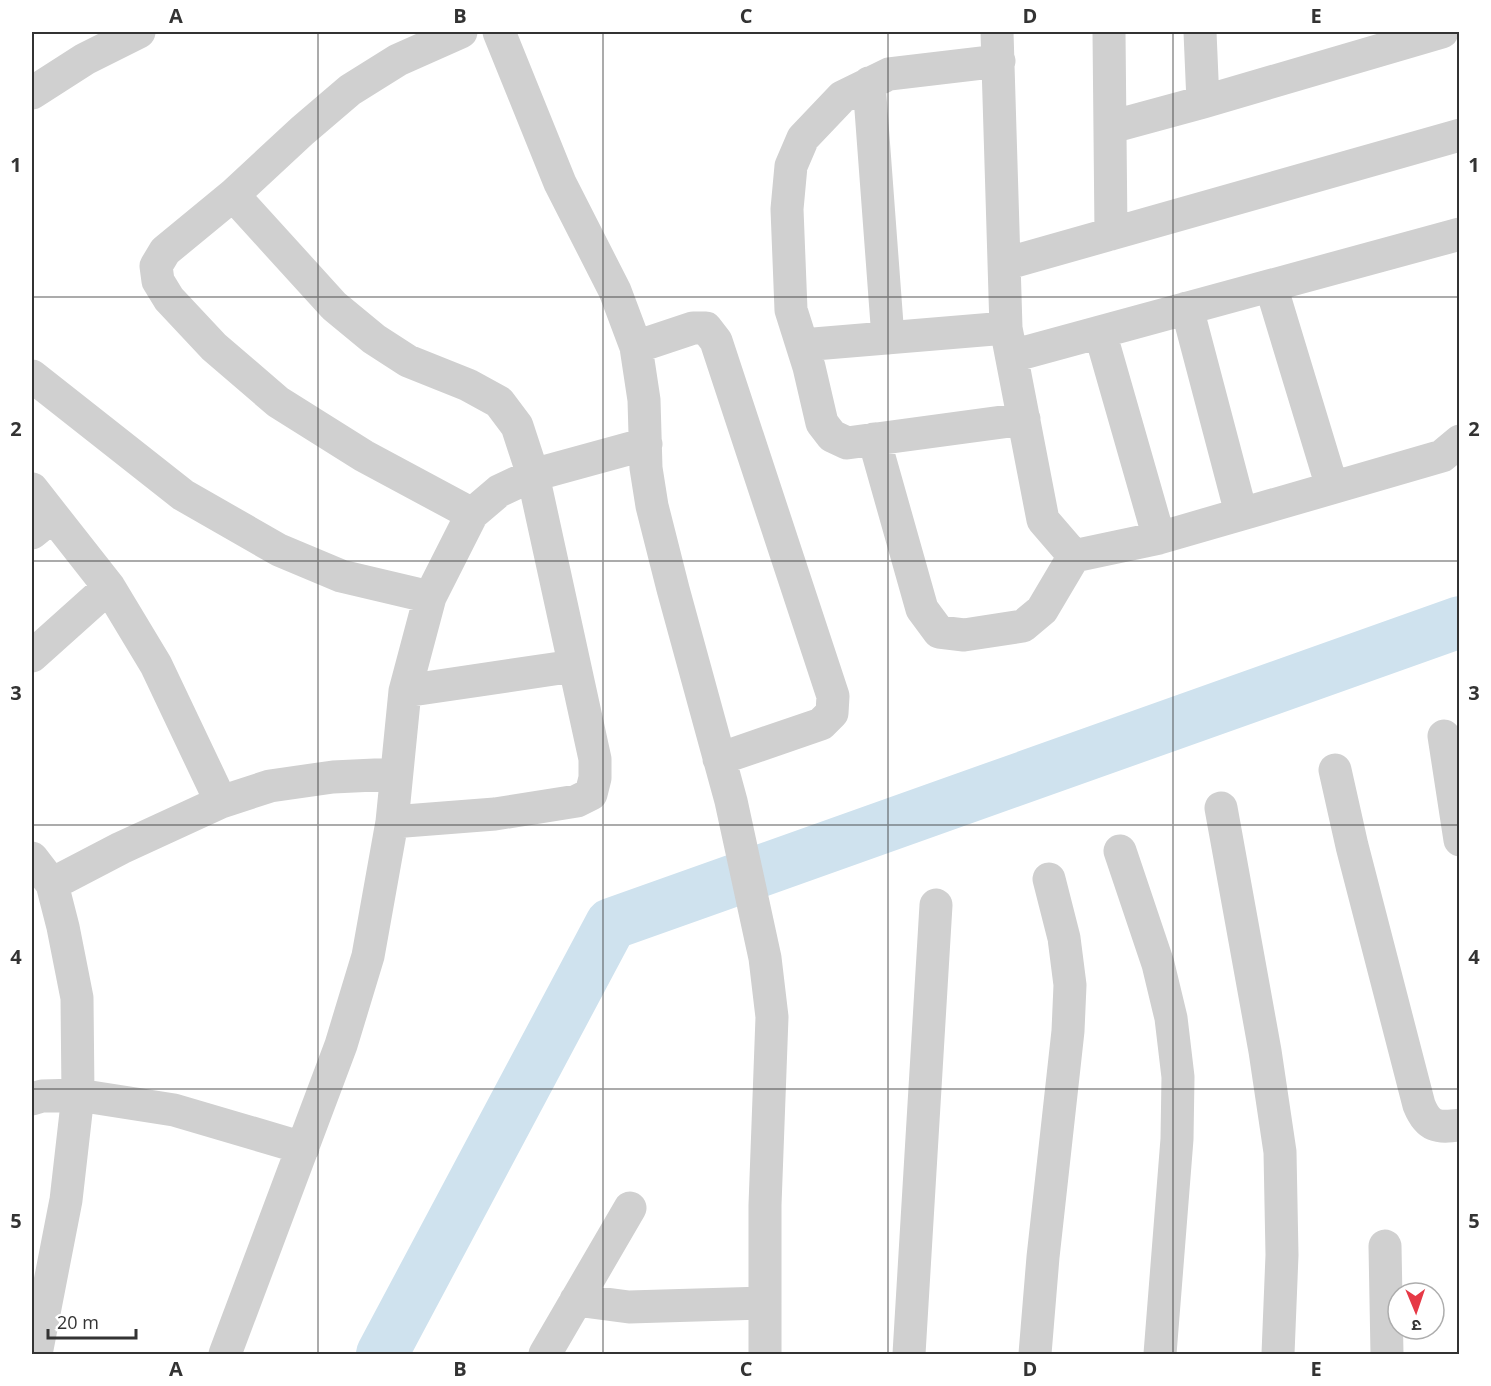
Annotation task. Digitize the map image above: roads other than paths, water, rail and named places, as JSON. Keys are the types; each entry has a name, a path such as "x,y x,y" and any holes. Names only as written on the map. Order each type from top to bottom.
{"street":[{"path":"32,93 85,58 139,32"},
{"path":"461,32 398,60 350,90 233,195 165,250 156,266 158,281 170,299 214,347 278,402 364,456 472,514"},
{"path":"498,32 560,183 615,291 636,347 644,400 646,468 652,506 730,801 765,958 772,1017 765,1205 765,1354"},
{"path":"1109,32 1111,234"},
{"path":"1200,32 1203,102"},
{"path":"1111,127 1203,102 1423,34"},
{"path":"1024,419 847,443 832,436 822,423 791,310 787,209 791,166 803,138 842,97 869,83 889,74 998,46 1009,342 1024,419 1043,520 1074,556"},
{"path":"869,83 888,338"},
{"path":"1005,264 1460,135"},
{"path":"233,195 334,306 374,339 408,361 468,385 500,402 517,426 533,475 595,759 596,778 591,794 577,801 495,814 392,822"},
{"path":"802,345 888,338 1009,342 1100,332 1460,234"},
{"path":"1271,286 1332,487"},
{"path":"1187,308 1241,513"},
{"path":"636,347 693,328 705,328 716,341 832,696 832,713 821,724 719,759"},
{"path":"1100,332 1159,538"},
{"path":"32,376 183,495 279,550 341,576 430,597"},
{"path":"874,439 922,609 939,632 964,635 1023,626 1042,610 1074,556 1159,538 1442,456 1460,441"},
{"path":"225,1354 341,1045 368,956 392,822 405,691 430,597 472,514 499,491 533,475 646,444"},
{"path":"32,489 42,524 109,587 156,665 221,802"},
{"path":"32,656 109,587"},
{"path":"405,691 574,666"},
{"path":"1444,736 1460,840"},
{"path":"1335,770 1352,846 1419,1105 1424,1119 1434,1125 1460,1125"},
{"path":"52,884 121,848 221,802 270,786 333,777 396,774"},
{"path":"1221,808 1265,1051 1280,1152 1282,1255 1278,1354"},
{"path":"1120,851 1158,964 1171,1018 1178,1077 1175,1162 1160,1354"},
{"path":"32,858 52,884 77,998 78,1095 66,1200 36,1354"},
{"path":"1035,1354 1043,1257 1068,1030 1070,985 1064,938 1049,879"},
{"path":"909,1354 936,905"},
{"path":"32,1099 42,1096 78,1095 174,1110 303,1148"},
{"path":"545,1354 630,1208"},
{"path":"1385,1246 1387,1354"},
{"path":"576,1300 629,1306 765,1303"}],"waterway":[{"path":"382,1354 611,924 1460,622"}]}
